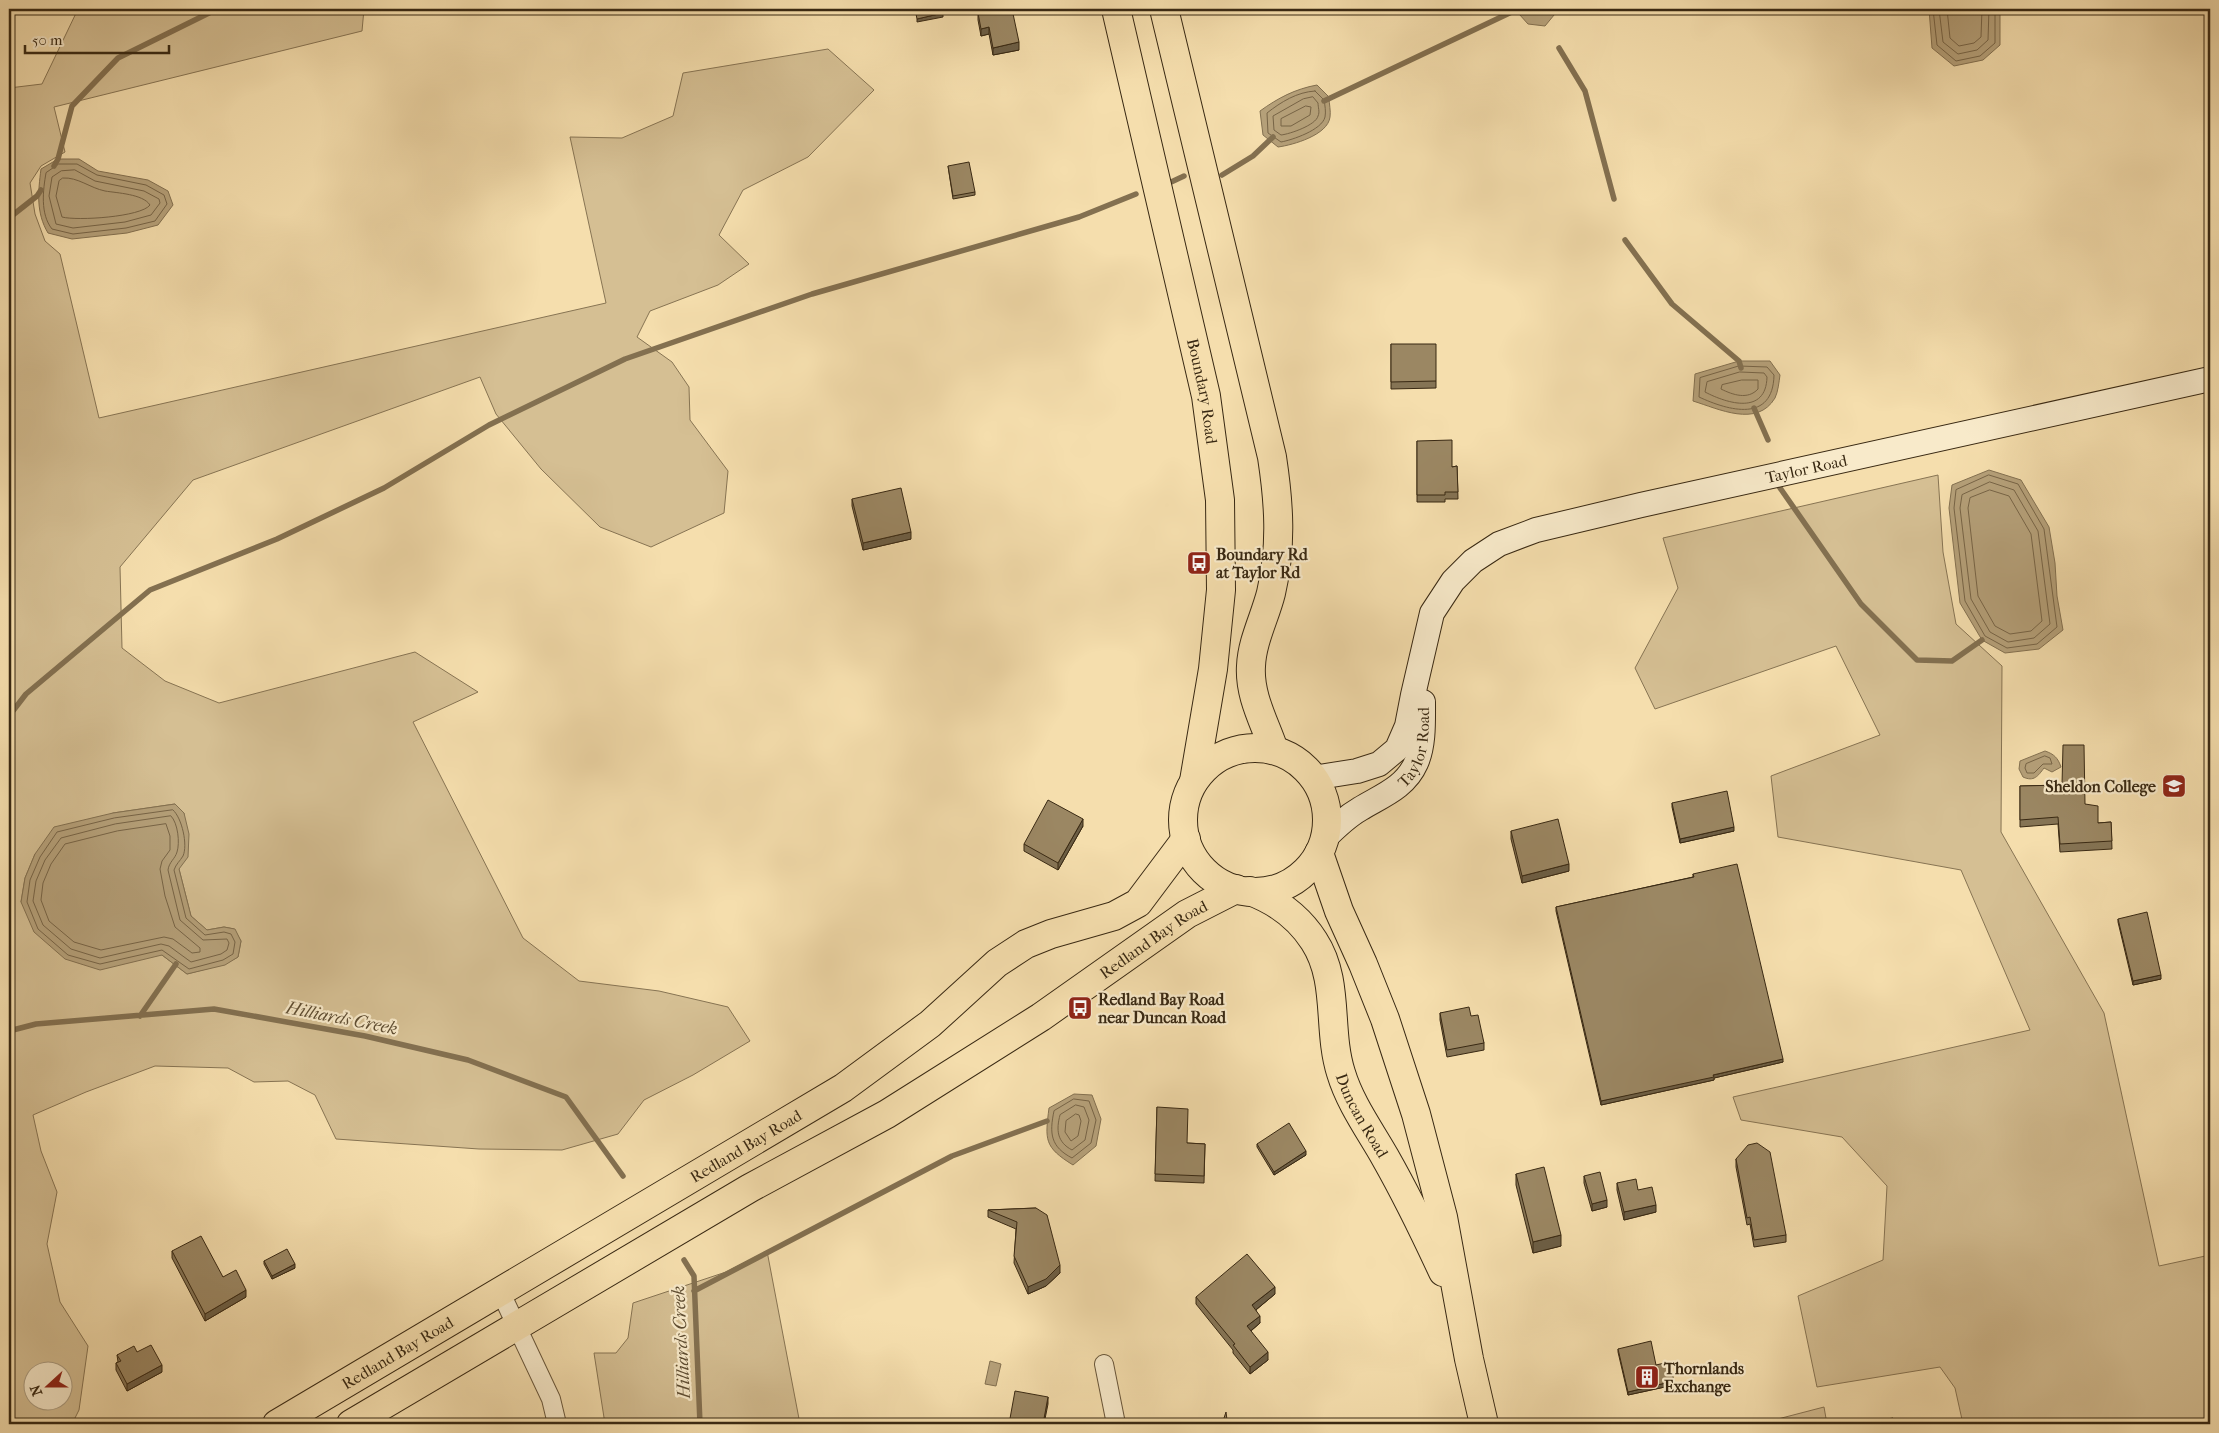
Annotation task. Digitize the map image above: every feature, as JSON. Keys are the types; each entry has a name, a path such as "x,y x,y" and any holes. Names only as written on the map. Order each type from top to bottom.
{"main road":[{"name":"Boundary Road","path":"1116,9 1206,396 1220,500 1221,590 1214,659 1194,781"},
{"path":"1164,9 1256,388 1274,473 1280,534 1277,566 1257,634 1250,667 1256,704 1274,750"},
{"path":"1256,747 1274,750 1289,756 1302,766 1313,778 1323,797 1327,818 1322,846 1307,870 1290,883 1271,890 1243,890 1219,882 1205,871 1193,856 1186,839 1184,812 1186,799 1194,781 1206,767 1221,756 1238,749 1256,747"},
{"name":"Redland Bay Road","path":"277,1424 501,1293 843,1088 930,1024 997,963 1026,944 1051,934 1114,916 1138,903 1186,839"},
{"name":"Duncan Road","path":"1322,846 1339,911 1385,1019 1416,1114 1443,1217 1469,1359 1484,1424"},
{"name":"Duncan Road","path":"1243,890 1272,900 1299,920 1314,941 1325,963 1330,977 1334,1033 1341,1073 1361,1118 1415,1212 1446,1279 1469,1359"},
{"name":"Redland Bay Road","path":"351,1424 750,1188 887,1114 1041,1017 1187,914 1243,890"}],"street":[{"name":"Taylor Road","path":"1313,778 1357,771 1380,764 1396,749 1407,726 1412,695 1432,613 1453,581 1472,561 1499,544 1536,530 1641,505 2210,379"},
{"name":"Taylor Road","path":"1322,846 1343,820 1392,791 1406,779 1416,763 1422,740 1423,679 1432,613"},
{"path":"501,1293 551,1399 557,1424"},
{"path":"1104,1364 1116,1424"}],"shaded area":[{"path":"78,9 364,9 362,31 54,107 65,152 41,166 30,183 35,214 45,241 60,254 99,418 606,303 570,137 622,138 673,116 683,73 828,49 874,90 808,157 743,190 719,235 749,264 718,285 650,311 637,337 672,362 689,387 690,420 728,471 724,513 651,547 600,527 541,469 496,414 480,377 193,480 120,567 122,648 165,681 219,703 415,652 478,692 413,722 523,938 579,981 659,991 728,1007 750,1041 693,1075 644,1100 618,1134 562,1150 479,1149 336,1139 315,1095 288,1081 254,1082 228,1068 155,1066 86,1092 33,1115 41,1151 57,1192 47,1244 60,1302 88,1346 79,1410 72,1424 9,1424 9,88 42,84","holes":["175,804 184,813 179,869 191,916 207,930 224,927 234,929 241,941 238,957 225,964 187,974 162,955 21,902 25,878 35,854 113,813"]},
{"path":"1938,475 1943,552 1956,624 2002,666 2001,832 2104,1013 2159,1266 2210,1255 2210,1424 1963,1424 1955,1388 1940,1367 1817,1387 1798,1296 1883,1260 1887,1186 1842,1137 1741,1120 1733,1097 2030,1030 1961,870 1778,837 1771,776 1880,735 1836,646 1655,709 1635,668 1678,588 1663,538"},
{"path":"767,1251 800,1424 605,1424 594,1353 616,1353 628,1338 633,1303 726,1272"},
{"path":"1824,1407 1827,1424 1775,1424 1774,1420"}],"water":[{"path":"1518,9 1559,9 1545,26 1528,24 1519,14"},
{"path":"1929,9 2000,9 2000,45 1983,60 1954,66 1932,48"},
{"path":"1317,85 1329,97 1330,117 1323,129 1309,138 1278,147 1263,135 1260,111 1287,95"},
{"path":"58,159 79,159 98,171 148,180 168,191 173,205 158,225 127,233 72,239 48,233 41,218 40,210 41,169"},
{"path":"1739,361 1770,361 1780,375 1776,396 1767,407 1758,412 1737,414 1693,401 1695,374"},
{"path":"1989,470 2021,480 2049,527 2063,630 2039,649 2005,653 1982,640 1960,603 1949,508 1952,485"},
{"path":"2045,751 2055,757 2061,767 2052,772 2044,768 2038,776 2030,779 2023,777 2019,769 2020,761"},
{"path":"175,804 184,813 189,834 188,857 179,869 191,916 207,930 224,927 235,929 241,941 238,957 225,965 187,974 162,955 100,970 65,959 34,932 21,902 25,878 35,854 54,827 113,813"},
{"path":"1074,1094 1092,1095 1101,1119 1096,1146 1073,1165 1056,1153 1049,1142 1047,1128 1049,1108"},
{"path":"990,1361 1001,1364 996,1386 985,1384"}],"building":[{"path":"915,9 942,9 943,13 917,19"},
{"path":"996,9 1012,9 1019,42 993,48 989,27 981,29 978,13"},
{"path":"969,162 975,192 953,196 948,166"},
{"path":"1391,344 1436,344 1436,381 1391,382"},
{"path":"1452,440 1452,467 1457,466 1458,492 1445,492 1445,495 1417,495 1417,441"},
{"path":"901,488 911,532 863,543 852,499"},
{"path":"2063,745 2084,745 2085,804 2098,806 2098,823 2111,822 2112,841 2060,844 2058,817 2020,820 2020,786 2062,785"},
{"path":"1727,791 1734,827 1680,839 1672,803"},
{"path":"1048,800 1083,819 1058,863 1024,844"},
{"path":"1558,819 1569,864 1522,876 1511,831"},
{"path":"1737,864 1783,1059 1713,1075 1714,1077 1601,1101 1556,907 1694,877 1693,874"},
{"path":"2147,912 2161,975 2133,981 2118,919"},
{"path":"1469,1007 1471,1016 1478,1015 1484,1043 1447,1050 1440,1013"},
{"path":"1157,1107 1188,1109 1187,1143 1205,1144 1204,1176 1155,1174"},
{"path":"1289,1123 1306,1151 1274,1172 1257,1144"},
{"path":"1757,1143 1770,1152 1786,1235 1754,1240 1750,1217 1747,1218 1736,1159 1748,1145"},
{"path":"1544,1167 1561,1235 1533,1242 1516,1174"},
{"path":"1600,1172 1607,1200 1592,1204 1584,1176"},
{"path":"1636,1179 1638,1190 1652,1187 1656,1205 1624,1212 1617,1183"},
{"path":"1036,1208 1047,1215 1060,1265 1046,1279 1028,1287 1014,1256 1017,1222 988,1210"},
{"path":"201,1236 223,1277 236,1270 246,1290 205,1314 172,1251"},
{"path":"287,1249 295,1264 272,1276 264,1261"},
{"path":"1247,1254 1275,1287 1252,1305 1260,1316 1247,1326 1268,1352 1250,1367 1233,1345 1235,1344 1196,1297"},
{"name":"Thornlands Exchange","path":"1651,1341 1656,1365 1669,1362 1674,1381 1628,1392 1618,1349"},
{"path":"151,1345 162,1365 127,1384 116,1363 121,1361 117,1355 134,1346 137,1352"},
{"path":"1015,1391 1048,1397 1043,1424 1009,1424"},
{"path":"1226,1412 1227,1420 1241,1424 1222,1424"},
{"path":"1893,1418 1894,1424 1855,1424"}],"waterway":[{"path":"54,166 58,159 72,106 118,58 214,9"},
{"path":"1324,101 1518,9"},
{"path":"1559,48 1585,91 1614,199"},
{"path":"1222,175 1253,156 1273,137"},
{"path":"1169,183 1184,176"},
{"path":"9,218 37,196 41,190"},
{"path":"9,716 26,694 150,590 277,539 384,488 489,425 625,359 812,294 1079,217 1136,194"},
{"path":"1625,240 1672,304 1739,361 1741,368"},
{"path":"1754,408 1768,440"},
{"path":"1778,485 1861,604 1917,660 1952,661 1982,640"},
{"path":"140,1016 176,964"},
{"name":"Hilliards Creek","path":"9,1031 36,1024 214,1009 365,1036 468,1060 566,1097 623,1176"},
{"path":"694,1291 952,1156 1047,1121"},
{"name":"Hilliards Creek","path":"684,1260 694,1276 700,1424"}],"place":[{"name":"Boundary Rd at Taylor Rd","path":"1199,563"},
{"name":"Sheldon College","path":"2174,786"},
{"name":"Redland Bay Road near Duncan Road","path":"1080,1008"},
{"name":"Thornlands Exchange","path":"1647,1377"}]}
